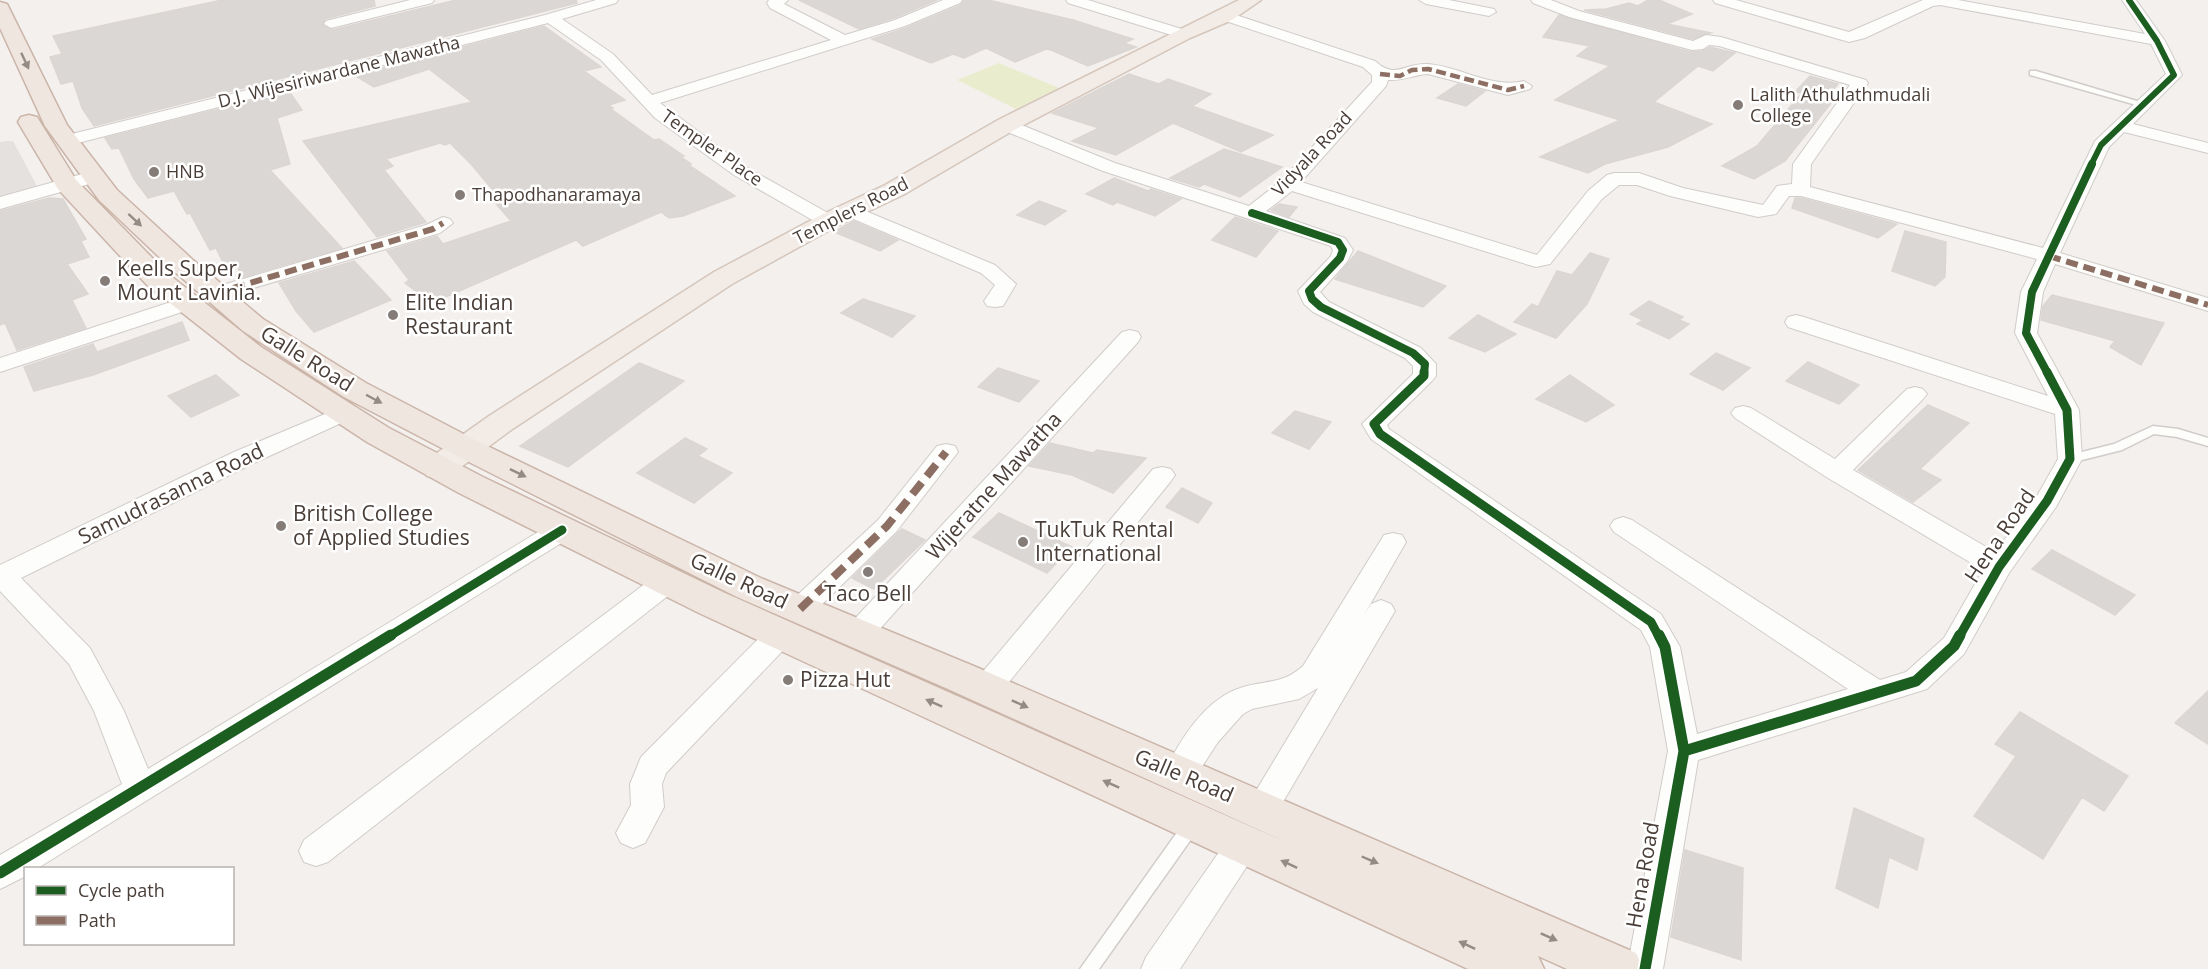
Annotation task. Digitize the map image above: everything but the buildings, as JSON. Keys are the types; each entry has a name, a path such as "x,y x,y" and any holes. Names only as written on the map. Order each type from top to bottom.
{"highway":[{"name":"Galle Road","path":"0,8 49,113 66,141 80,181"},
{"name":"Galle Road","path":"0,51 29,121 158,279 253,325 355,390 452,458 562,530 668,581 790,622 1194,821 1253,826 1334,844 1503,916 1619,969"},
{"name":"Galle Road","path":"201,298 251,353 378,435 452,458 750,588 790,622 858,634 1179,775 1253,826 1520,969"}],"main road":[{"name":"Templers Road","path":"452,458 723,278 956,156 1006,125 1183,34 1225,16 1252,0"}],"street":[{"path":"331,24 427,0"},
{"name":"D.J. Wijesiriwardane Mawatha","path":"66,141 550,18 611,0"},
{"path":"781,0 774,3 775,5 843,40"},
{"path":"649,101 900,23 955,0"},
{"path":"1073,0 1183,34"},
{"path":"1426,0 1489,12"},
{"path":"1538,0 1574,14 1692,45 1698,46 1706,40 1721,42 1860,83 1802,164 1801,190"},
{"path":"1720,0 1848,37 1860,36 1930,2 1940,1 2157,41"},
{"path":"2070,459 2067,410 2026,333 2032,292 2101,145 2174,75 2157,41 2129,0"},
{"path":"1225,16 1369,64 1380,74 1400,75 1412,70 1428,69 1508,90 1524,86"},
{"name":"Templer Place","path":"550,18 607,57 661,114 740,171 828,221"},
{"name":"Vidyala Road","path":"1006,125 1109,167 1252,213 1289,184 1380,83 1380,74"},
{"path":"2119,126 2208,148"},
{"path":"1289,184 1536,261 1543,260 1594,195 1614,179 1639,179 1677,192 1758,211 1769,210 1784,190 1801,190 2049,256 2208,305"},
{"path":"0,203 80,181"},
{"path":"850,211 988,269 1006,284 995,301"},
{"path":"1252,213 1338,242 1343,250 1340,258 1309,291 1312,299 1321,307 1413,353 1425,364 1424,376 1374,424 1380,434 1651,622 1665,647 1684,751"},
{"path":"0,365 201,298 434,229 443,224"},
{"path":"1797,322 2067,410"},
{"name":"Wijeratne Mawatha","path":"858,634 1130,337"},
{"path":"0,345 62,344"},
{"path":"1837,472 1915,394"},
{"name":"Samudrasanna Road","path":"1,576 243,458 344,413"},
{"path":"1743,413 1837,472 1999,567"},
{"path":"633,833 648,807 646,784 652,766 790,622 887,526 946,452"},
{"name":"Hena Road","path":"1645,969 1684,751 1916,681 1954,646 1999,567 2047,501 2070,459"},
{"path":"986,689 1162,475"},
{"path":"1623,526 1877,693"},
{"path":"0,873 140,790 562,530"},
{"path":"1179,775 1224,711 1240,700 1302,686 1314,674 1393,542"},
{"path":"1,576 80,656 109,711 140,790"},
{"path":"316,851 668,581"},
{"path":"1159,969 1253,826 1381,611"}],"lane":[{"path":"2033,73 2143,104"},
{"path":"2070,459 2118,447 2153,430 2178,433 2208,442"},
{"path":"1089,969 1194,821"}],"green space":[{"path":"999,63 1059,88 1016,109 957,80"}],"shaded area":[{"path":"13,141 38,188 0,200 0,142"}],"marked path":[{"path":"1380,74 1400,76 1412,70 1428,69 1508,90 1524,86"},
{"path":"216,293 433,229 443,223"},
{"path":"2049,256 2208,305"},
{"path":"800,609 887,526 946,452"}],"cycle path":[{"path":"1684,751 1916,681 1954,646 1999,567 2047,501 2070,459 2067,410 2026,333 2032,292 2101,145 2174,75 2157,41 2129,0"},
{"path":"1252,213 1338,242 1343,250 1340,258 1309,291 1312,299 1321,307 1413,353 1425,364 1424,376 1374,424 1380,434 1651,622 1665,647 1684,751 1645,969"},
{"path":"0,873 140,790 562,530"}],"place":[{"name":"Lalith Athulathmudali College","path":"1738,105"},
{"name":"HNB","path":"154,172"},
{"name":"Thapodhanaramaya","path":"460,195"},
{"name":"Keells Super, Mount Lavinia.","path":"105,281"},
{"name":"Elite Indian Restaurant","path":"393,315"},
{"name":"British College of Applied Studies","path":"281,526"},
{"name":"TukTuk Rental International","path":"1023,542"},
{"name":"Taco Bell","path":"868,572"},
{"name":"Pizza Hut","path":"788,680"}]}
